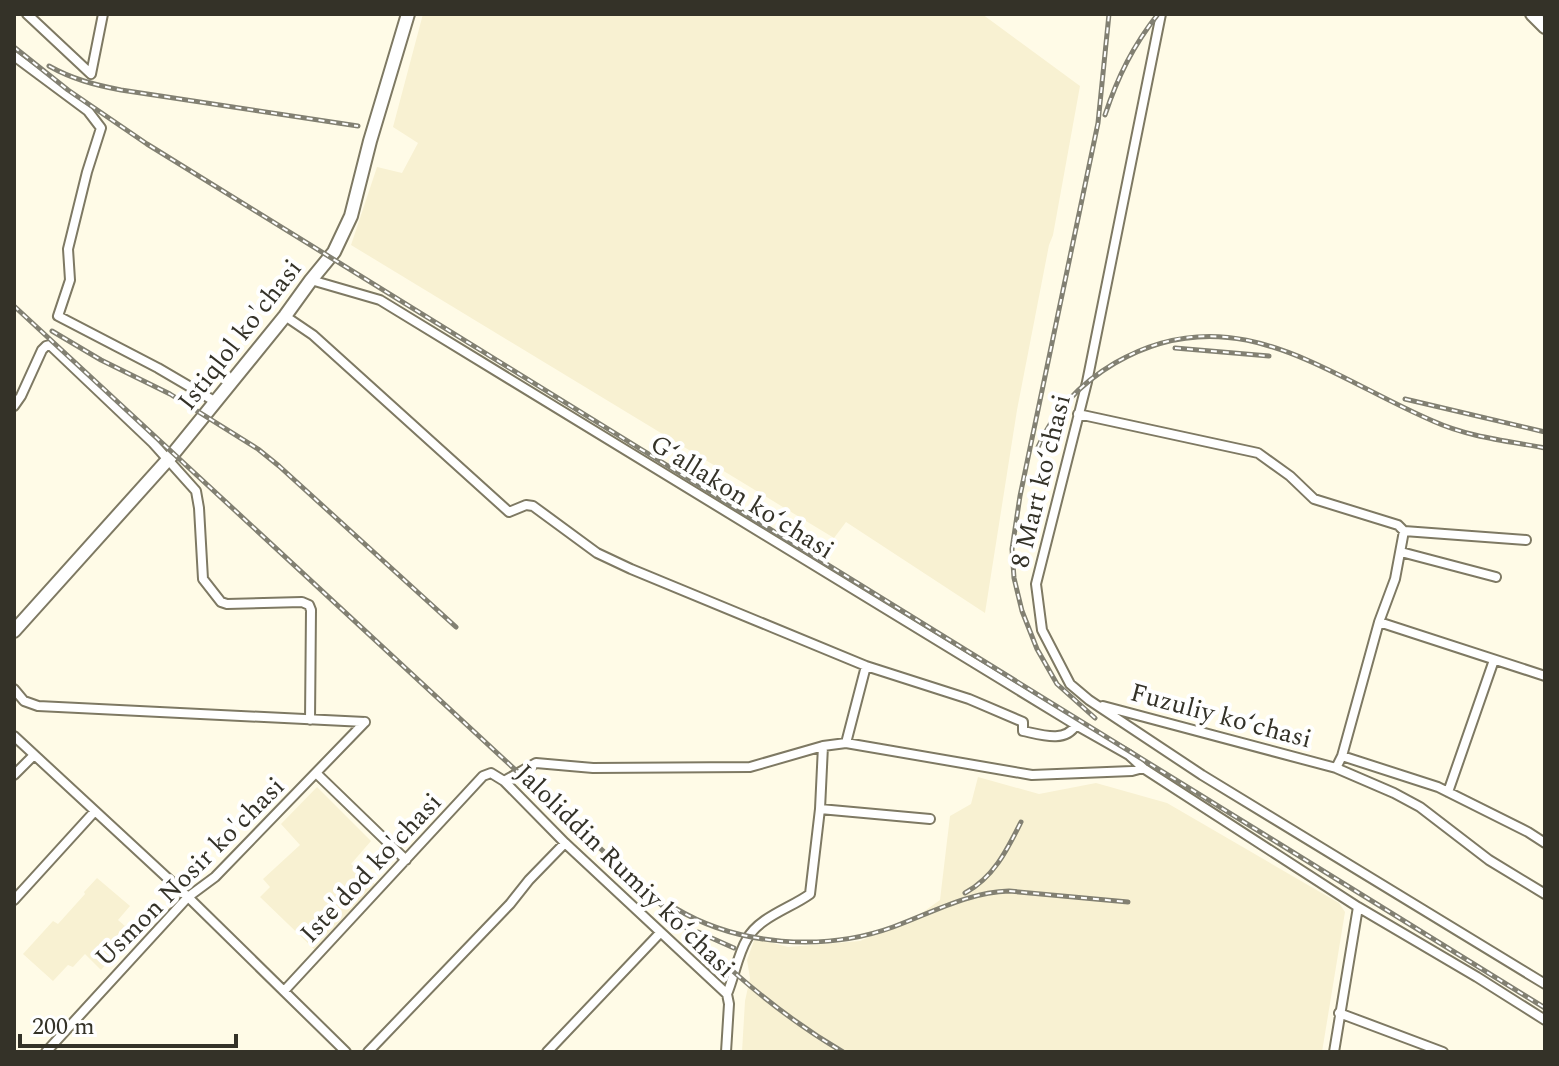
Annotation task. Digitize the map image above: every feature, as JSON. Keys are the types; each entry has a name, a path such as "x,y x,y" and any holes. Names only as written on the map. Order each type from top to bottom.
{"main road":[{"name":"Istiqlol ko'chasi","path":"14,631 168,460 334,252 351,216 408,14"},
{"path":"1532,14 1545,27"}],"street":[{"path":"27,14 91,74 103,14"},
{"name":"8 Mart koʻchasi","path":"1161,14 1087,382 1036,584 1042,630 1070,684 1095,703 1202,775 1545,984"},
{"path":"14,56 88,111 101,128 68,249 70,280 58,316 216,402"},
{"name":"Gʻallakon koʻchasi","path":"311,280 380,300 1129,755 1143,768 1358,907 1545,1020"},
{"path":"285,316 313,335 509,512 526,505 533,506 597,553 631,569 866,666 989,706 1021,721 1022,730 1026,732 1063,736 1071,733 1076,725"},
{"path":"14,406 42,350 50,345 153,443 196,491 203,579 221,602 307,603 310,607 310,720 38,706 24,701 14,689"},
{"path":"1078,414 1258,453 1290,476 1314,499 1398,525 1404,531 1526,540"},
{"name":"Fuzuliy koʻchasi","path":"1336,768 1379,622 1395,579 1404,531"},
{"path":"1401,552 1496,577"},
{"path":"1379,622 1545,676"},
{"path":"1448,792 1494,660"},
{"path":"846,743 866,666"},
{"name":"Fuzuliy koʻchasi","path":"1095,703 1336,768 1420,807 1489,860 1545,894"},
{"name":"Usmon Nosir ko'chasi","path":"46,1052 188,897 215,877 365,722 310,720"},
{"path":"14,736 188,897 346,1052"},
{"path":"504,781 536,763 593,768 750,767 823,746 846,743 1032,775 1143,768"},
{"path":"727,994 747,937 773,915 810,894 820,809 823,746"},
{"path":"14,775 34,755"},
{"name":"Fuzuliy koʻchasi","path":"1342,756 1438,787 1543,841"},
{"path":"316,773 406,860"},
{"name":"Jaloliddin Rumiy koʻchasi","path":"487,773 497,775 504,781 565,843 727,994 726,1052"},
{"name":"Iste'dod ko'chasi","path":"284,991 487,773"},
{"path":"820,809 930,819"},
{"path":"14,900 95,811"},
{"path":"1543,841 1545,829"},
{"path":"368,1052 565,843"},
{"path":"1334,1052 1358,907"},
{"path":"547,1052 660,933"},
{"path":"1339,1013 1443,1052"}],"shaded area":[{"path":"423,14 982,14 1080,86 1017,410 985,613 846,522 834,538 351,245 377,167 402,173 418,143 393,127"},
{"path":"978,777 1039,794 1096,783 1167,803 1339,903 1345,912 1322,1052 742,1052 745,1001 750,978 747,960 755,938 788,947 860,941 919,915 940,900 950,816 971,804"},
{"path":"317,787 371,841 351,864 376,885 315,950 260,897 270,887 263,879 300,845 281,824"},
{"path":"97,878 130,906 118,920 133,933 101,970 85,954 73,967 68,965 53,981 23,954 53,921 58,924"}],"railway":[{"path":"1095,718 1057,684 1037,649 1022,611 1014,578 1012,549 1020,496 1098,123 1109,14"},
{"path":"1105,115 1127,62 1158,14"},
{"path":"14,47 68,90 147,144 1545,1008"},
{"path":"49,66 66,75 121,90 358,126"},
{"path":"14,306 735,973 787,1015 843,1052"},
{"path":"52,331 101,360 170,394 258,449 456,627"},
{"path":"1038,447 1060,410 1103,371 1158,344 1200,336 1240,339 1278,349 1317,364 1446,426 1488,438 1545,448"},
{"path":"1175,348 1269,356"},
{"path":"1405,399 1545,432"},
{"path":"965,893 992,871 1021,822"},
{"path":"675,908 726,931 782,941 810,942 866,935 965,899 994,892 1128,902"},
{"path":"698,932 734,948"}]}
